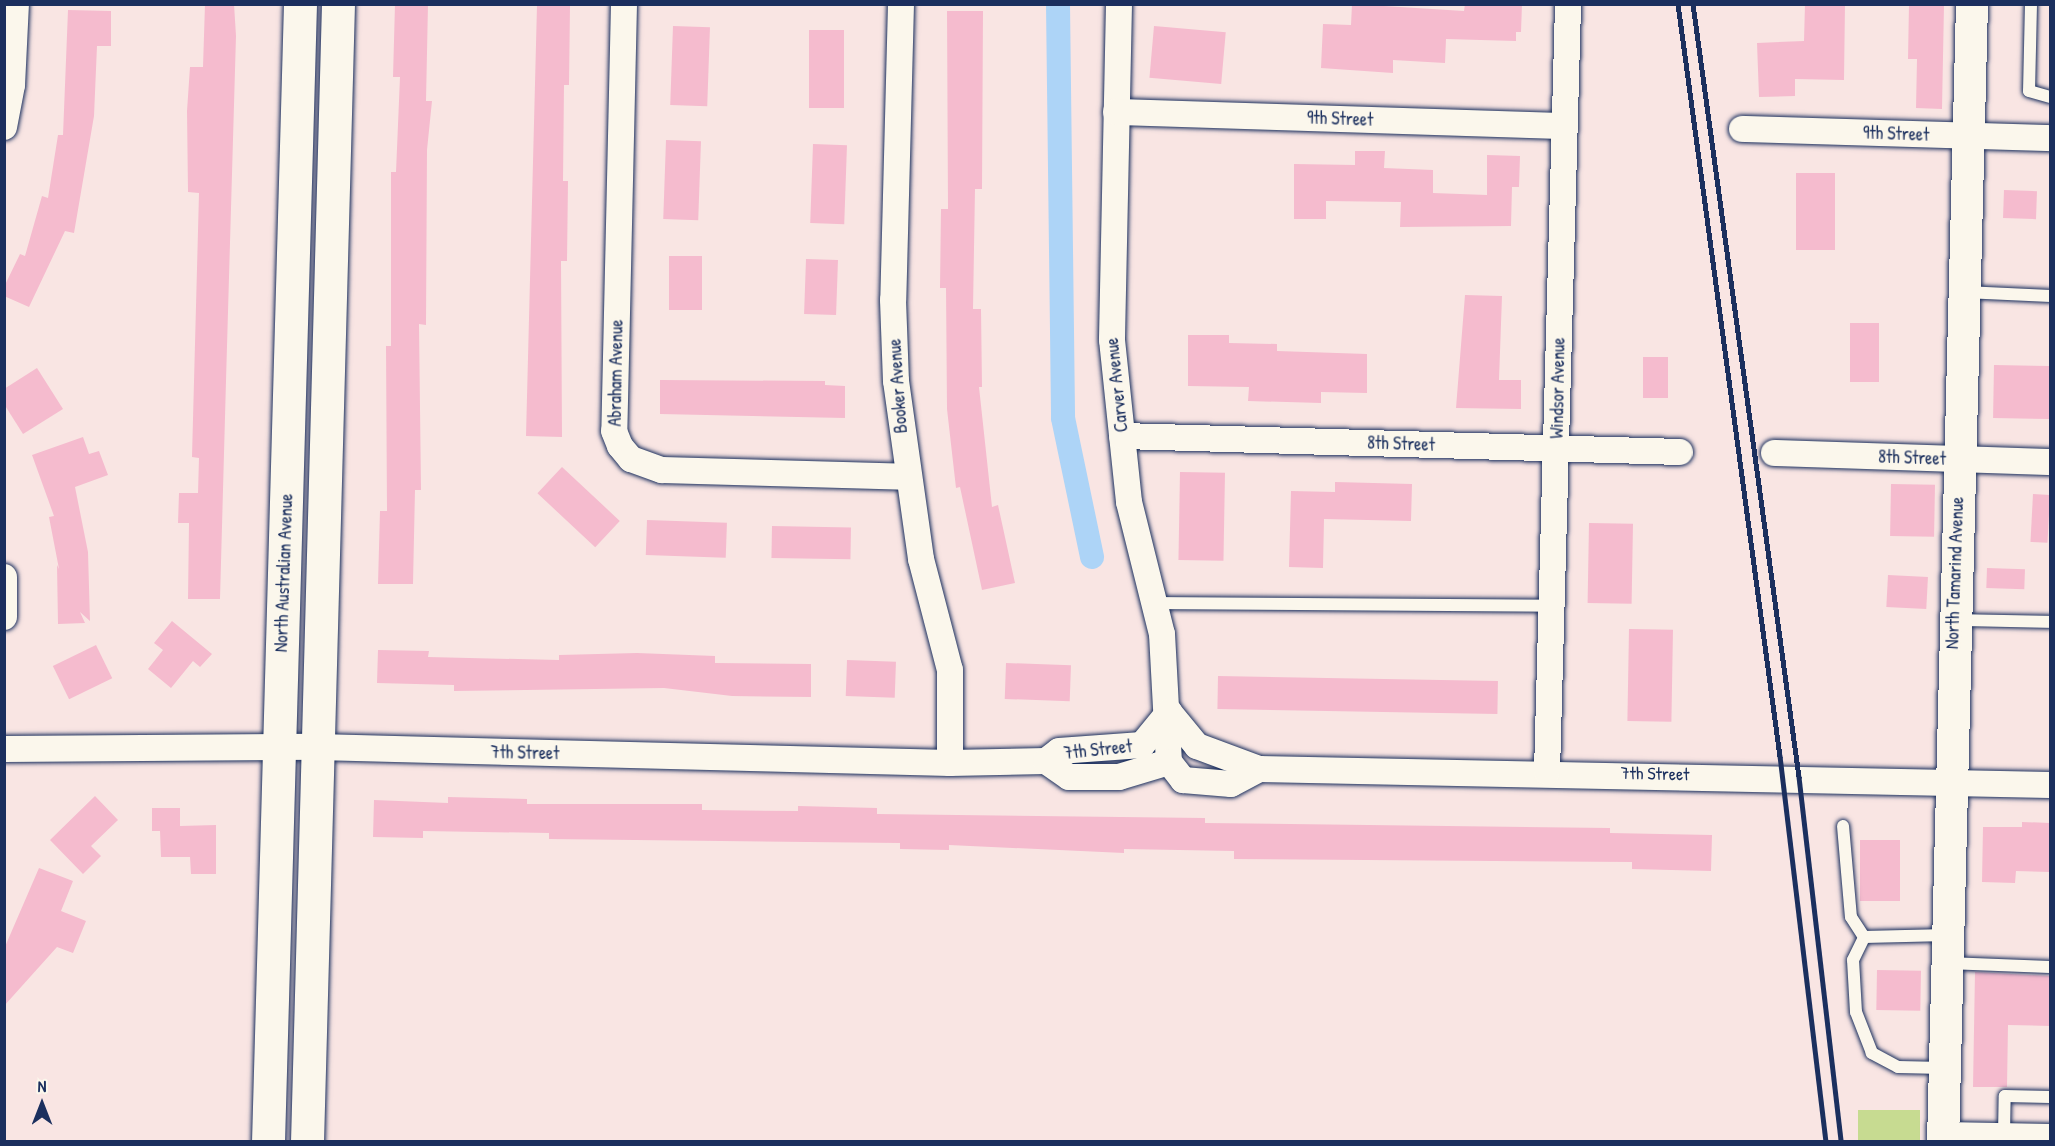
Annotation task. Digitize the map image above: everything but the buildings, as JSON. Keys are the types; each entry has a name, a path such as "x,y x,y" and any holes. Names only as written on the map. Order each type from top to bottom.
{"main road":[{"name":"North Australian Avenue","path":"268,1142 300,4"},
{"name":"North Australian Avenue","path":"307,1142 338,4"}],"street":[{"path":"4,128 12,85 16,4"},
{"name":"Abraham Avenue","path":"624,4 614,431 620,446 631,459 662,470 906,477"},
{"name":"Booker Avenue","path":"901,4 893,300 906,477 950,670 951,763"},
{"name":"Carver Avenue","path":"1119,4 1111,303 1130,502 1156,603 1169,712 1169,762"},
{"name":"Windsor Avenue","path":"1547,772 1568,4"},
{"name":"North Tamarind Avenue","path":"1943,1138 1949,780 1972,4"},
{"name":"9th Street","path":"1116,112 1564,126"},
{"name":"9th Street","path":"1742,129 2050,138"},
{"name":"8th Street","path":"1122,436 1680,452"},
{"name":"8th Street","path":"1774,453 2050,462"},
{"path":"4,577 4,617"},
{"name":"7th Street","path":"1046,761 1059,751 1142,745 1169,712 1197,746 1259,770 1547,772 1949,780 2050,785"},
{"name":"7th Street","path":"4,749 317,747 951,763 1046,761 1069,777 1119,777 1169,762 1183,780 1231,784 1259,770"},
{"path":"1943,1138 2004,1135 2050,1137"}],"lane":[{"path":"2031,4 2029,91 2050,97"},
{"path":"1964,292 2050,296"},
{"path":"1156,603 1552,606"},
{"path":"1954,620 2050,622"},
{"path":"1844,826 1851,916 1864,937 2050,967"},
{"path":"1864,937 1853,960 1856,1012 1872,1053 1898,1067 1944,1068"},
{"path":"2004,1135 2005,1096 2050,1097"}],"green space":[{"path":"1858,1110 1920,1110 1920,1141 1858,1141"}],"waterway":[{"path":"1058,4 1063,418 1092,557"}],"railway":[{"path":"1678,4 1780,756 1826,1142"},
{"path":"1693,4 1799,777 1841,1142"}]}
